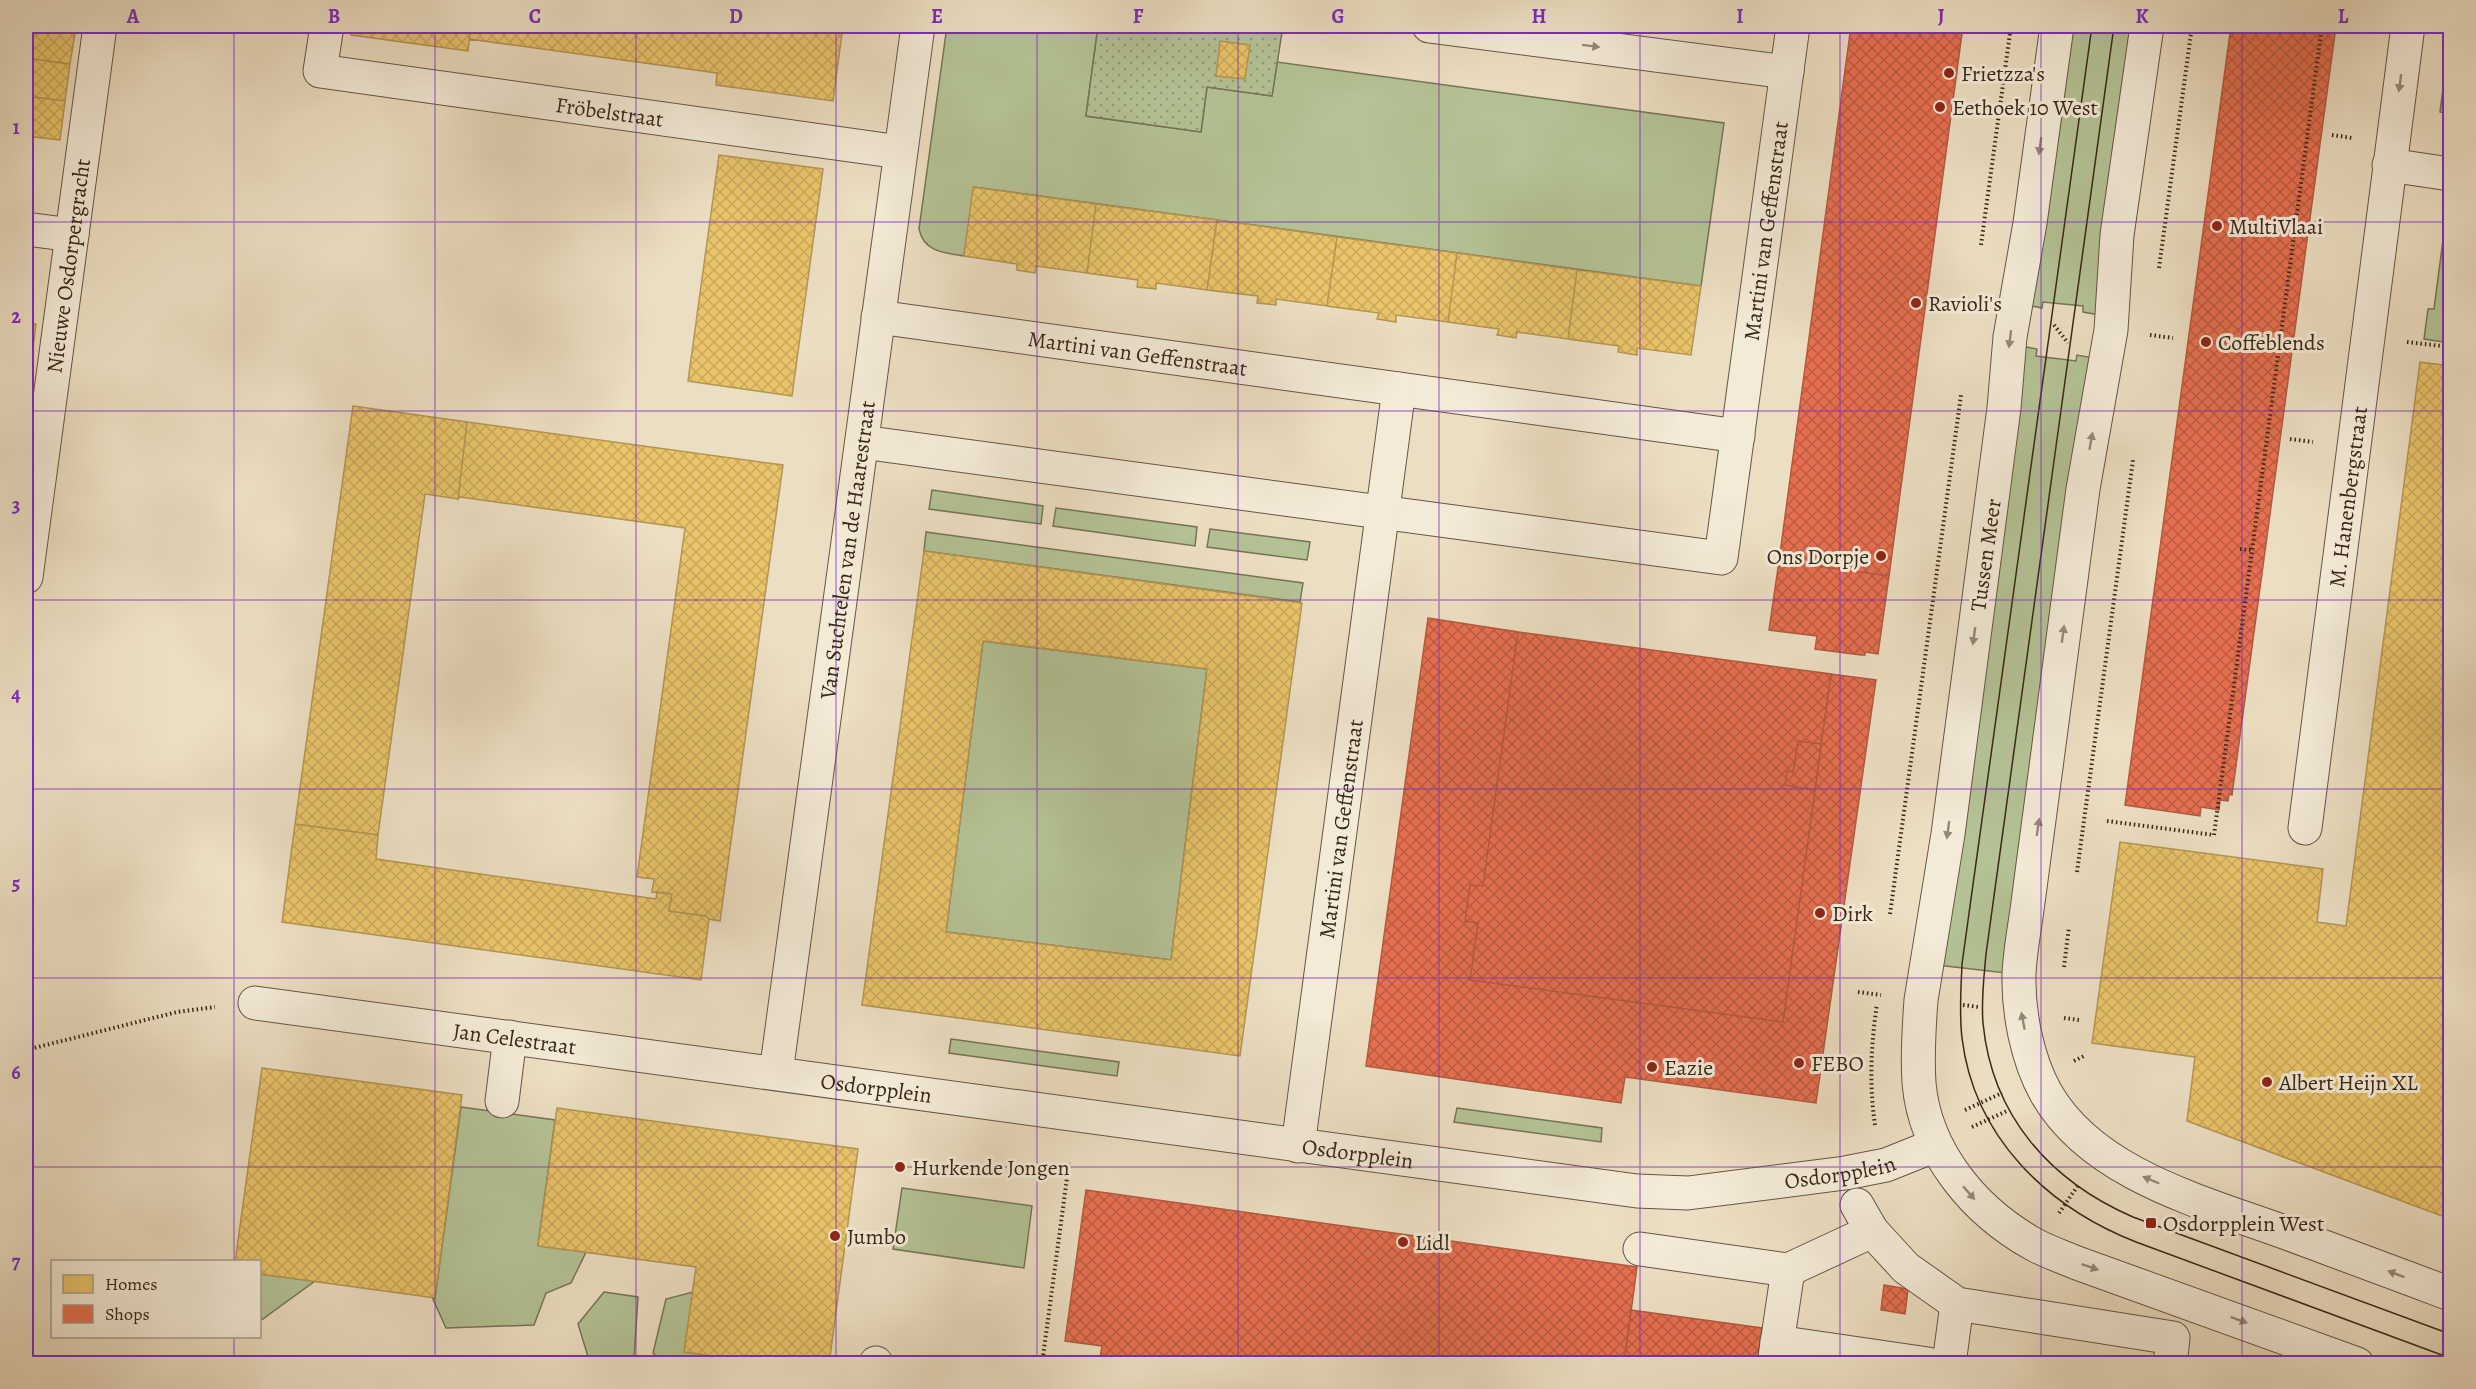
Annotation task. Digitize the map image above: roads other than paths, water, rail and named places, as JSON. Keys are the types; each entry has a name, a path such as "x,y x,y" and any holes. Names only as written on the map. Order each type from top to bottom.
{"street":[{"name":"Nieuwe Osdorpergracht","path":"26,577 100,26"},
{"name":"Fröbelstraat","path":"327,26 320,71 900,152"},
{"name":"Van Suchtelen van de Haarestraat","path":"776,1073 918,26"},
{"path":"1429,26 1787,72"},
{"name":"Martini van Geffenstraat","path":"862,442 1721,558 1793,26"},
{"name":"Tussen Meer","path":"1932,1135 1919,1084 1921,1000 1949,823 2004,408 2010,337 2030,223 2056,26"},
{"path":"2147,26 2117,235 2111,330 2083,489 2026,910 2019,974 2021,1013 2030,1052 2045,1092 2064,1120 2082,1137 2130,1172 2204,1203 2451,1294"},
{"name":"M. Hanenbergstraat","path":"2305,828 2408,26"},
{"path":"2389,165 2451,174"},
{"path":"26,230 72,236"},
{"name":"Martini van Geffenstraat","path":"878,317 1738,436"},
{"name":"Martini van Geffenstraat","path":"1298,1146 1399,389"},
{"name":"Jan Celestraat","path":"255,1003 776,1073"},
{"path":"502,1101 510,1037"},
{"name":"Osdorpplein","path":"776,1073 1637,1191 1688,1193 1845,1173 1886,1165 1932,1135"},
{"path":"1932,1135 1957,1179 1983,1209 2007,1228 2036,1245 2077,1263 2357,1364"},
{"path":"1640,1249 1788,1270 1865,1218 1906,1268 1957,1304 2173,1338 2170,1364"},
{"path":"1788,1270 1776,1353 1928,1364"},
{"path":"1949,1364 1957,1304"}],"tram line":[{"path":"2092,26 1962,964 1961,1029 1969,1074 1982,1107 1999,1137 2020,1164 2045,1188 2073,1209 2103,1227 2136,1242 2450,1358"},
{"path":"2114,26 1986,954 1982,1014 1989,1057 1999,1087 2013,1116 2030,1141 2051,1164 2076,1185 2103,1202 2133,1217 2450,1334"}],"place":[{"name":"Frietzza's","path":"1949,73"},
{"name":"Eethoek 10 West","path":"1940,107"},
{"name":"MultiVlaai","path":"2217,226"},
{"name":"Ravioli's","path":"1916,303"},
{"name":"Coffeblends","path":"2206,342"},
{"name":"Ons Dorpje","path":"1881,556"},
{"name":"Dirk","path":"1820,913"},
{"name":"FEBO","path":"1799,1063"},
{"name":"Eazie","path":"1652,1067"},
{"name":"Albert Heijn XL","path":"2267,1082"},
{"name":"Hurkende Jongen","path":"900,1167"},
{"name":"Osdorpplein West","path":"2151,1223"},
{"name":"Jumbo","path":"835,1236"},
{"name":"Lidl","path":"1403,1242"}]}
